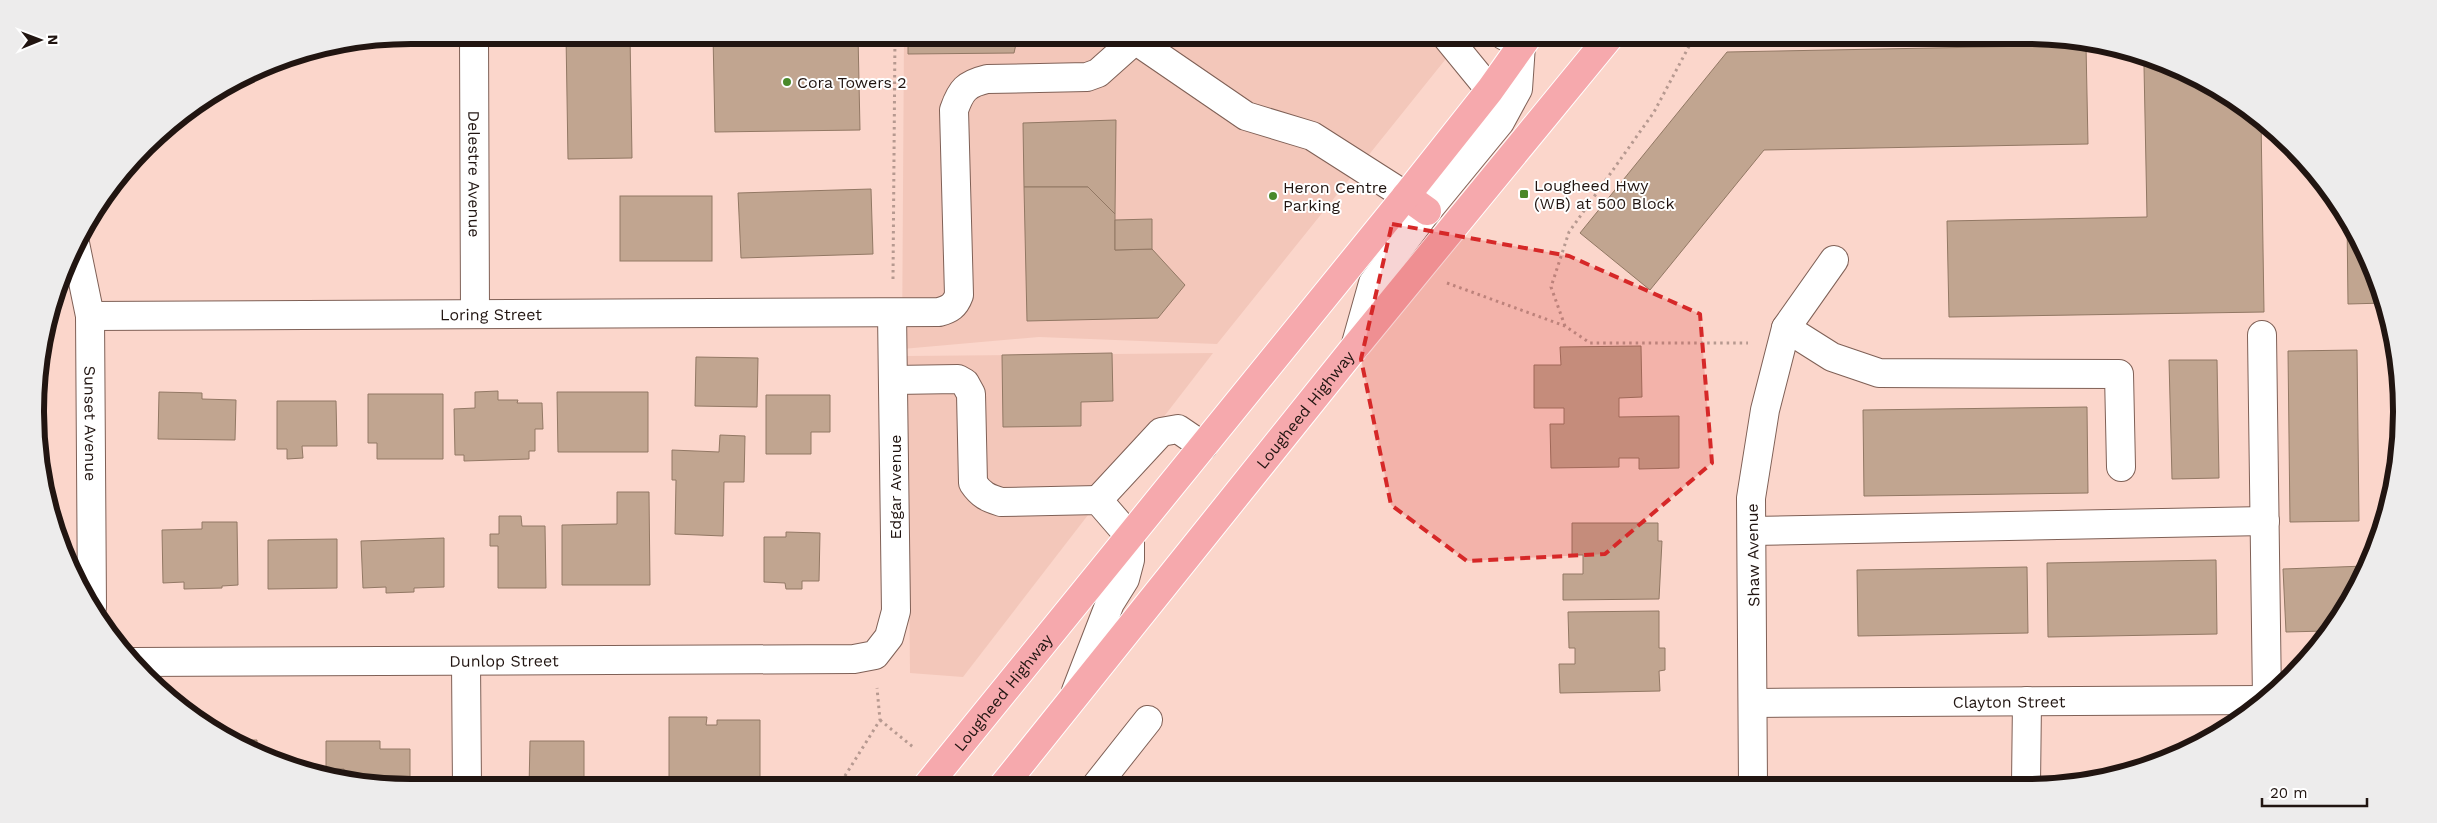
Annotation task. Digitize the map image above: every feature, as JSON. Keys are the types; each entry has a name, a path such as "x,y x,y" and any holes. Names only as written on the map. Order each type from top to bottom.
{"main road":[{"name":"Lougheed Highway","path":"933,779 1203,446 1416,203 1490,90 1514,44"},
{"name":"Lougheed Highway","path":"1008,779 1355,347 1604,44"}],"street":[{"name":"Delestre Avenue","path":"474,44 475,313"},
{"name":"Loring Street","path":"90,316 939,312 949,309 956,303 959,295 954,110 959,95 971,83 987,79 1087,77 1098,73 1131,44"},
{"name":"Loring Street","path":"1141,44 1246,116 1312,136 1416,203"},
{"path":"1452,44 1490,90"},
{"path":"1355,347 1373,283 1416,203 1500,122 1518,89 1517,44"},
{"name":"Sunset Avenue","path":"78,258 90,316 92,593"},
{"name":"Shaw Avenue","path":"1754,779 1752,498 1765,410 1784,337 1834,260"},
{"name":"Edgar Avenue","path":"875,655 889,637 896,611 892,313"},
{"path":"2262,335 2266,690"},
{"path":"1784,337 1832,357 1880,373 2119,374 2120,467"},
{"path":"894,380 958,379 969,387 971,394 973,483 979,492 988,498 1001,502 1098,500 1161,432 1178,428 1203,446"},
{"path":"1075,694 1110,603 1125,579 1130,560 1130,537 1098,500"},
{"path":"1752,531 2264,521"},
{"name":"Dunlop Street","path":"142,662 854,659 875,655"},
{"path":"466,662 466,779"},
{"name":"Clayton Street","path":"1754,703 2253,700"},
{"path":"2026,779 2027,701"},
{"path":"1101,779 1148,720"}],"path":[{"path":"892,313 895,44"},
{"path":"1564,326 1551,287 1569,232 1654,112 1690,44"},
{"path":"1420,268 1450,284 1564,326 1590,343 1748,342 1784,337"},
{"path":"843,779 880,720 875,655"},
{"path":"880,720 913,747"}],"highlighted area":[{"path":"1392,224 1569,256 1700,314 1712,463 1605,554 1467,561 1391,505 1361,359"}],"shaded area":[{"name":"Heron Centre Parking","path":"904,44 1458,44 1217,344 1039,337 902,349"},
{"path":"1213,353 963,677 910,673 907,356"}],"building":[{"path":"566,44 630,44 632,158 568,159"},
{"name":"Cora Towers 2","path":"713,44 858,44 860,130 715,132"},
{"path":"908,44 1016,44 1014,53 908,54"},
{"path":"2057,46 2086,49 2088,144 1764,150 1650,290 1580,233 1727,52"},
{"path":"2144,66 2151,66 2209,93 2261,130 2264,312 1949,317 1947,221 2147,217"},
{"path":"1116,120 1115,214 1088,187 1024,187 1023,123"},
{"path":"1024,187 1088,187 1115,214 1115,250 1152,249 1185,285 1158,318 1027,321"},
{"path":"871,189 873,254 741,258 738,193"},
{"path":"620,196 712,196 712,261 620,261"},
{"path":"1152,219 1152,249 1115,250 1115,220"},
{"path":"2347,234 2365,271 2377,303 2348,304"},
{"path":"1641,346 1642,397 1619,398 1619,417 1679,416 1679,468 1639,469 1639,458 1619,458 1619,467 1551,468 1550,424 1564,424 1564,408 1534,408 1534,365 1561,365 1560,347"},
{"path":"2357,350 2359,521 2290,522 2288,351"},
{"path":"1112,353 1113,401 1081,402 1081,426 1003,427 1002,355"},
{"path":"696,357 758,358 757,407 695,406"},
{"path":"2169,360 2217,360 2219,478 2172,479"},
{"path":"498,391 498,400 518,400 517,403 542,403 543,429 535,429 535,451 529,451 529,459 464,461 464,455 455,455 454,409 475,408 475,392"},
{"path":"159,392 202,393 202,399 236,400 235,440 158,439"},
{"path":"557,392 648,392 648,452 558,452"},
{"path":"368,394 443,394 443,459 377,459 377,443 368,443"},
{"path":"766,395 830,395 830,432 811,432 811,454 766,454"},
{"path":"277,401 336,401 337,446 302,446 303,458 287,459 287,449 277,449"},
{"path":"2087,407 2088,493 1864,496 1863,410"},
{"path":"720,435 745,436 744,482 724,482 723,536 675,534 676,480 672,480 672,450 719,452"},
{"path":"617,492 649,492 650,585 562,585 562,525 617,524"},
{"path":"499,516 521,516 522,526 545,526 546,588 498,588 498,546 490,546 490,534 499,534"},
{"path":"202,522 237,522 238,585 222,586 222,588 184,589 184,582 163,583 162,530 202,529"},
{"path":"1572,523 1658,523 1658,541 1662,541 1659,599 1563,600 1563,574 1583,574 1583,555 1572,555"},
{"path":"786,532 820,533 819,581 802,581 802,589 786,589 785,583 764,582 764,537 786,537"},
{"path":"444,538 444,587 414,588 414,592 386,593 386,587 363,588 361,541"},
{"path":"337,539 337,588 268,589 268,540"},
{"path":"2216,560 2217,634 2048,637 2047,563"},
{"path":"2359,566 2344,595 2320,631 2286,632 2283,569"},
{"path":"2027,567 2028,633 1858,636 1857,570"},
{"path":"1659,611 1659,648 1665,648 1665,670 1659,671 1660,691 1560,693 1559,664 1575,664 1575,648 1569,648 1568,612"},
{"path":"669,717 707,717 706,725 717,725 717,720 760,720 760,779 669,779"},
{"path":"247,740 257,740 257,745"},
{"path":"326,741 380,741 380,749 410,749 410,779 363,776 344,773 344,769 326,769"},
{"path":"530,741 584,741 584,779 529,779"}],"place":[{"name":"Cora Towers 2","path":"787,82"},
{"name":"Lougheed Hwy (WB) at 500 Block","path":"1524,194"},
{"name":"Heron Centre Parking","path":"1273,196"}]}
